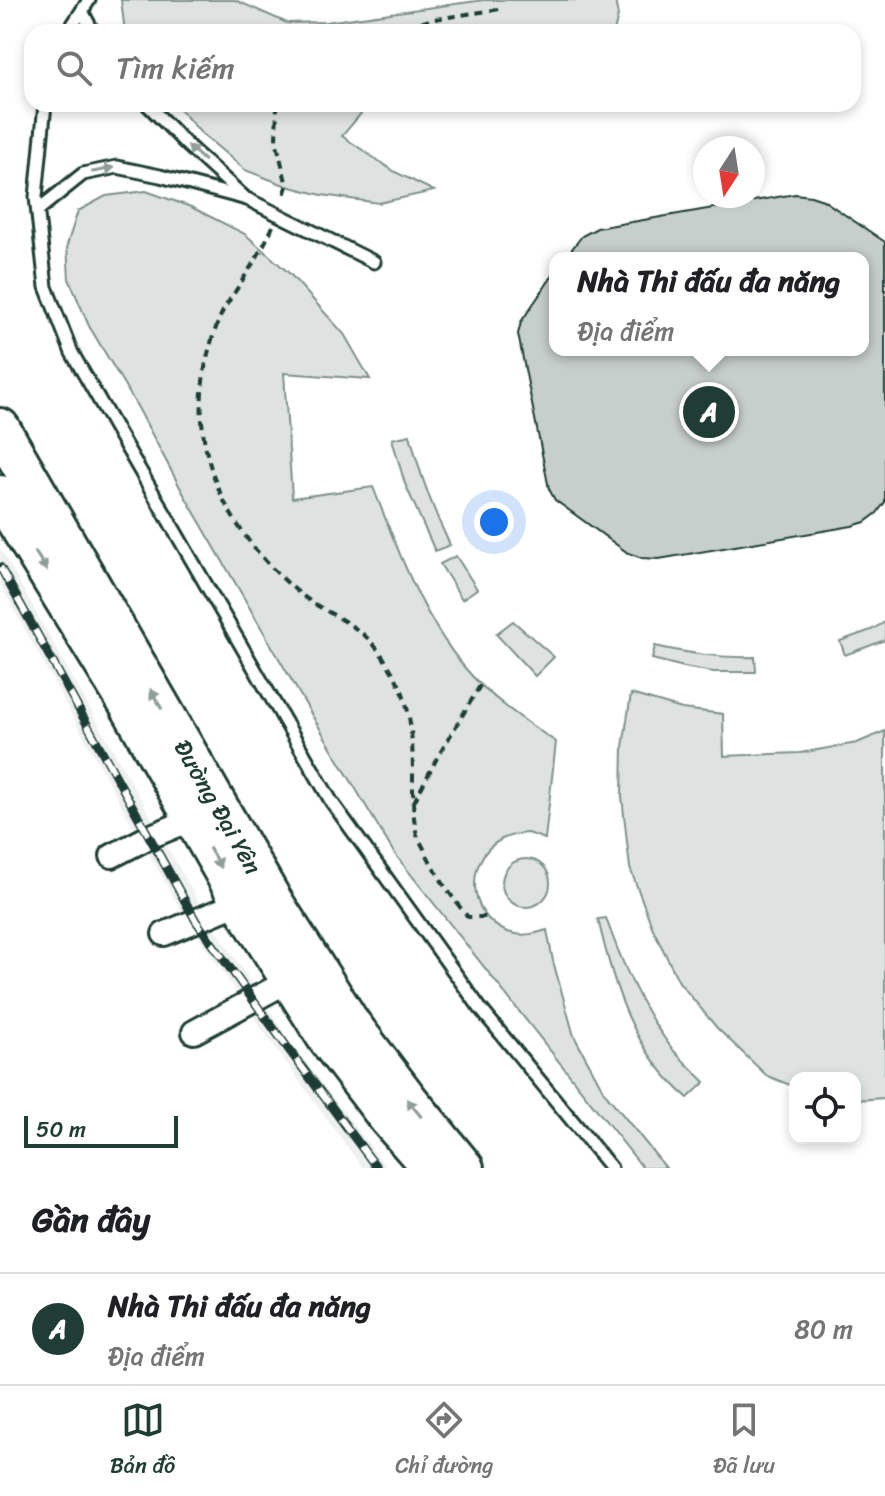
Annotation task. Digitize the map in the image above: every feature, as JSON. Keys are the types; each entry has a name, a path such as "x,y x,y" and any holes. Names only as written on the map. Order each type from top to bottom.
{"highway":[{"name":"Đường Đại Yên","path":"0,428 272,900 366,1046 464,1168"},
{"name":"Đường Đại Yên","path":"0,495 132,710 241,902 327,1038 388,1118 432,1168"}],"street":[{"path":"112,856 193,819"},
{"path":"164,934 241,902"},
{"path":"194,1032 290,980"}],"lane":[{"path":"73,24 86,5"},
{"path":"44,112 36,197 46,287 72,353 331,801 480,1008 611,1168"},
{"path":"155,112 247,199"},
{"path":"38,210 83,174 117,167 247,199 374,262"}],"path":[{"path":"418,24 500,9"},
{"path":"277,112 276,140 287,186 264,247 223,311 208,347 202,382 201,433 212,474 229,513 250,542 276,573 301,595 365,636 401,688 413,757 413,804 417,835 452,898 468,917 486,917"},
{"path":"413,804 481,684"}],"shaded area":[{"path":"121,0 235,0 287,23 326,22 484,0 615,0 618,16 616,24 124,24"},
{"path":"182,112 362,112 342,136 395,172 434,191 379,203 322,195 245,170 200,132"},
{"path":"146,191 191,207 245,234 290,274 344,334 370,379 284,373 292,498 373,487 412,581 449,648 485,689 556,742 545,839 527,833 502,839 489,849 480,862 476,891 488,919 500,928 520,935 547,930 574,1036 605,1093 666,1168 643,1168 394,853 89,326 69,279 67,245 78,211 106,196"},
{"path":"410,435 427,491 450,545 435,551 405,484 392,439"},
{"path":"0,548 199,903 290,1042 387,1168 363,1168 184,915 0,584"},
{"path":"456,556 477,589 462,599 440,564"},
{"path":"513,621 554,657 535,676 496,634"},
{"path":"885,622 885,640 845,655 840,641"},
{"path":"655,646 705,655 755,657 756,672 713,672 652,659"},
{"path":"631,694 682,709 723,714 724,756 800,753 857,743 885,731 885,1098 861,1100 861,1072 789,1072 789,1085 767,1076 717,1028 679,982 653,929 630,868 622,797 623,747"},
{"path":"526,859 543,866 550,883 543,900 526,907 509,900 502,883 509,866"},
{"path":"606,918 643,1004 674,1051 705,1082 688,1098 653,1060 628,1017 598,919"}],"building":[{"path":"795,194 823,200 885,242 885,502 877,513 865,522 852,526 659,559 628,553 555,500 549,489 518,334 521,322 549,281 549,356 869,356 869,252 570,252 582,236 597,228 713,208 765,208 765,199"}],"railway":[{"path":"0,567 196,921 377,1168"}],"place":[{"name":"Nhà Thi đấu đa năng","path":"709,412"}]}
